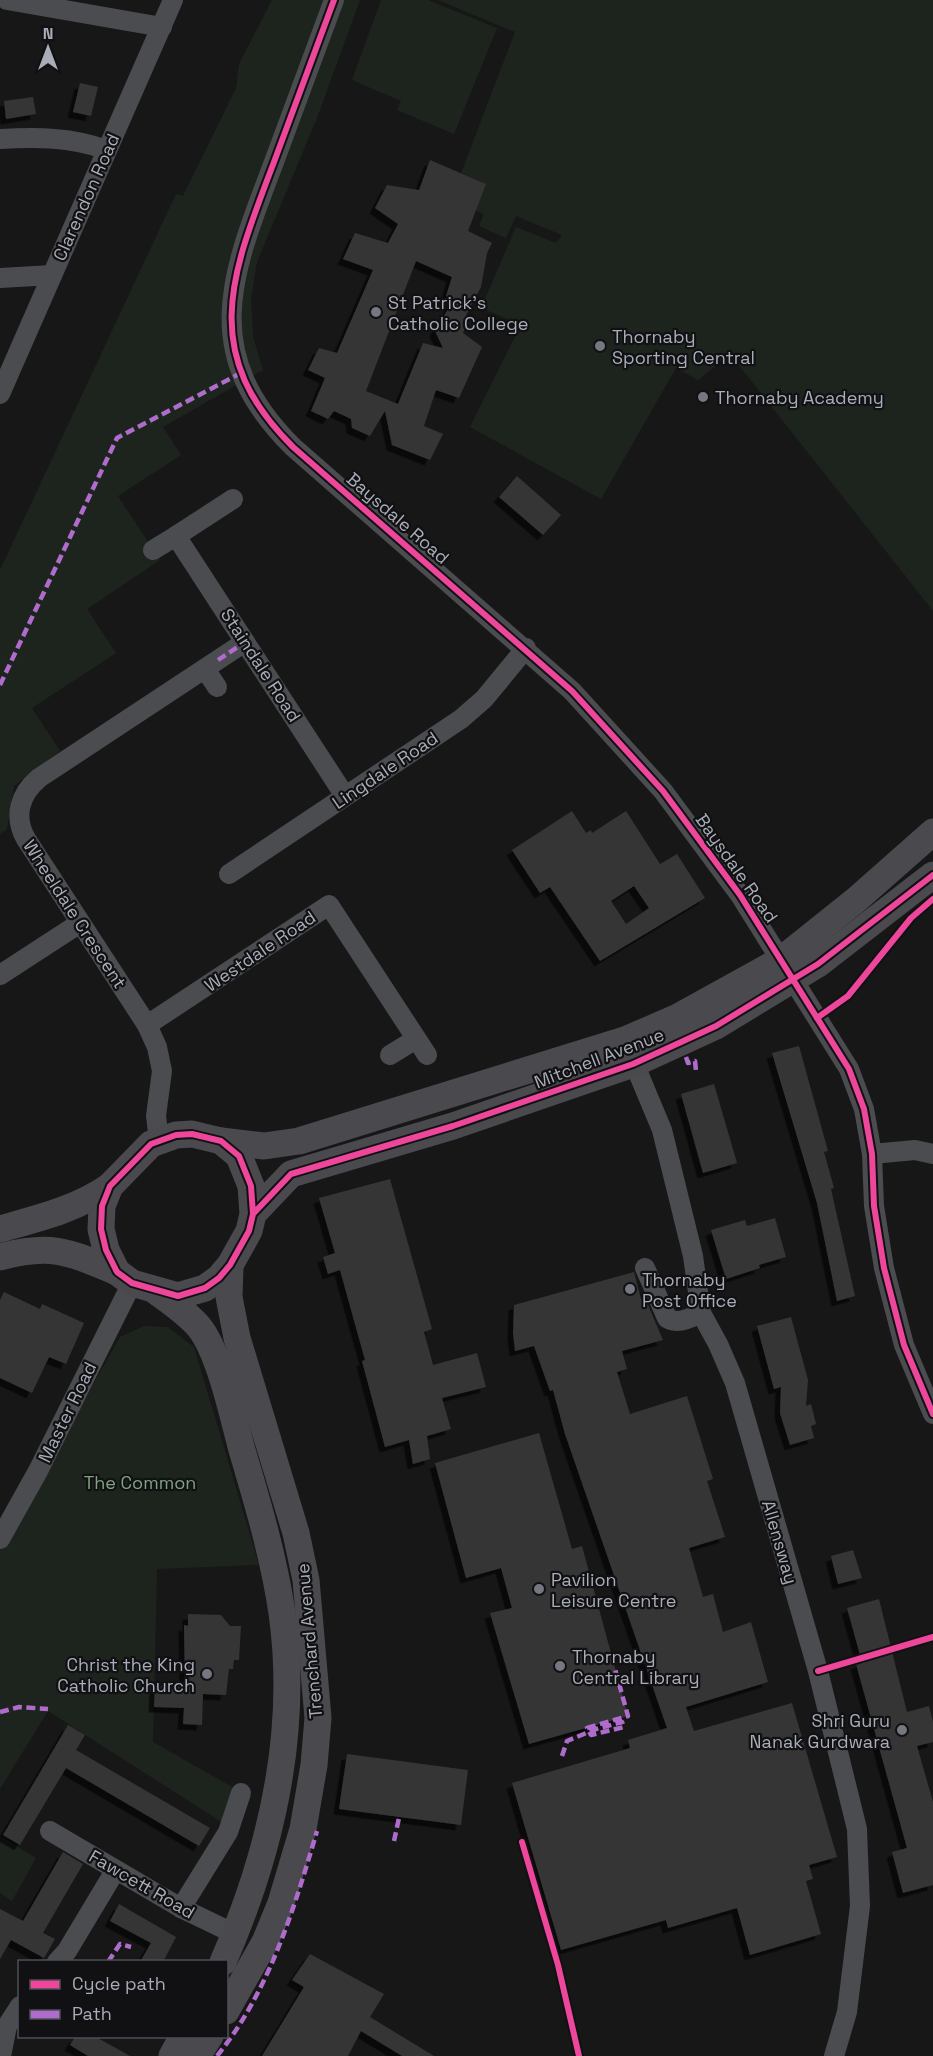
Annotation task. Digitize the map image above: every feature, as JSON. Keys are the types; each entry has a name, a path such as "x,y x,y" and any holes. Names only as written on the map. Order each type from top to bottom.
{"street":[{"path":"7,0 162,27"},
{"name":"Clarendon Road","path":"0,394 174,0"},
{"name":"Baysdale Road","path":"334,0 241,253 231,301 234,349 255,402 273,427 526,648 618,738 663,791 734,886 849,1069 864,1109 872,1154 874,1206 884,1269 904,1345 933,1414"},
{"path":"0,139 32,137 81,141 107,150"},
{"path":"0,278 52,275"},
{"path":"153,550 233,499"},
{"name":"Staindale Road","path":"176,536 345,796"},
{"name":"Wheeldale Crescent","path":"159,1140 156,1116 162,1071 157,1047 147,1025 22,832 19,814 24,795 39,778 245,642"},
{"name":"Lingdale Road","path":"229,874 461,719 484,699 526,648"},
{"path":"212,664 217,687"},
{"name":"Mitchell Avenue","path":"787,970 856,900 933,832"},
{"name":"Mitchell Avenue","path":"253,1214 291,1174 453,1126 629,1052 676,1018 787,970 827,957 933,875"},
{"name":"Westdale Road","path":"147,1025 329,905 427,1055"},
{"path":"0,975 80,923"},
{"path":"390,1055 416,1039"},
{"name":"Mitchell Avenue","path":"221,1141 239,1156 251,1186 253,1214 249,1231 230,1265 219,1278 205,1288 178,1296 157,1292 125,1277 106,1250 101,1229 102,1206 110,1186 138,1154 159,1140 176,1135 192,1134 221,1141 264,1146 299,1141 629,1052"},
{"name":"Allensway","path":"629,1052 662,1130 693,1256 701,1313 735,1383 814,1660 858,1829 861,1889 858,1930 847,2012 834,2056"},
{"path":"872,1154 915,1150 933,1154"},
{"path":"0,1229 67,1210 90,1200 110,1186"},
{"path":"0,1257 30,1249 58,1250 125,1277"},
{"name":"Trenchard Avenue","path":"228,2008 265,1942 281,1903 303,1829 314,1765 318,1718 306,1580 296,1533 237,1338 229,1297 230,1265"},
{"path":"645,1268 667,1318 674,1322 683,1321 701,1313"},
{"name":"Master Road","path":"0,1539 38,1471 125,1277"},
{"name":"Trenchard Avenue","path":"157,1292 200,1329 216,1362 268,1542 285,1646 286,1724 280,1777 266,1845 224,1960"},
{"path":"268,1542 296,1533"},
{"path":"181,1908 228,1832 241,1793"},
{"name":"Fawcett Road","path":"50,1831 181,1908 235,1934"},
{"path":"59,1960 67,1952 115,1870"},
{"path":"1,2056 7,2026 18,2009"},
{"path":"185,2050 208,2038"}],"green space":[{"path":"272,0 360,0 317,118 257,262 251,298 253,337 263,370 163,427 181,455 118,496 160,560 87,609 116,653 32,708 60,751 14,786 7,829 0,834 0,570 176,194 183,196 236,88 239,64"},
{"path":"381,0 428,0 497,28 454,134 397,110 401,101 352,80"},
{"path":"438,0 933,0 933,611 730,354 698,380 676,368 601,499 470,427 521,325 481,308 516,227 556,243 562,235 516,216 506,238 479,226 484,214 475,210 486,184 461,173 515,32"},
{"name":"The Common","path":"144,1326 168,1327 194,1347 259,1565 157,1569 153,1742 234,1788 223,1823 48,1711 0,1789 0,1549 120,1337"},
{"path":"0,1836 36,1858 12,1901 0,1893"}],"building":[{"path":"80,83 98,87 91,116 73,112"},
{"path":"33,97 36,114 6,119 4,101"},
{"name":"St Patrick's Catholic College","path":"430,160 486,184 468,231 492,243 487,253 481,287 466,315 469,316 463,333 482,347 459,398 436,390 424,426 443,434 430,460 392,445 385,411 370,436 352,428 351,419 334,411 328,419 311,411 325,378 308,370 319,348 337,353 373,270 343,259 355,233 388,243 398,224 375,208 387,185 419,190","holes":["416,261 452,277 446,296 454,299 435,331 443,348 423,343 398,404 366,391"]},
{"path":"517,476 561,515 543,535 499,497"},
{"path":"572,811 586,833 591,830 592,833 626,811 660,864 677,854 705,898 600,961 550,887 540,893 512,850","holes":["634,886 649,908 626,924 611,901"]},
{"path":"799,1046 828,1151 824,1152 834,1188 831,1189 855,1296 837,1301 817,1203 772,1053"},
{"path":"714,1084 737,1163 703,1173 681,1094"},
{"path":"390,1179 432,1329 424,1332 433,1365 477,1353 486,1387 442,1398 451,1429 427,1436 430,1459 413,1464 409,1440 385,1447 362,1361 365,1360 340,1270 328,1274 323,1257 335,1253 319,1198"},
{"path":"775,1218 786,1257 726,1279 711,1230 745,1220 747,1226"},
{"path":"634,1272 641,1299 645,1298 663,1340 622,1351 627,1369 617,1372 630,1414 687,1396 713,1479 707,1481 725,1537 689,1548 703,1597 713,1594 723,1632 751,1622 768,1682 686,1707 694,1731 792,1703 837,1857 809,1865 813,1879 806,1881 821,1934 750,1955 737,1908 668,1928 666,1920 561,1950 512,1783 630,1748 628,1740 667,1728 565,1434 553,1390 550,1391 534,1346 515,1351 513,1333 514,1305"},
{"path":"4,1292 40,1309 42,1304 84,1323 66,1364 49,1357 32,1393 0,1378 0,1300"},
{"path":"791,1317 808,1380 806,1406 811,1404 816,1424 811,1426 814,1438 790,1445 780,1413 781,1387 774,1389 757,1326"},
{"name":"Pavilion Leisure Centre","path":"539,1433 572,1549 582,1546 628,1716 529,1744 490,1613 512,1608 501,1568 466,1578 435,1463"},
{"path":"853,1550 862,1578 838,1584 831,1556"},
{"path":"879,1599 907,1712 929,1706 933,1722 933,1742 917,1746 933,1802 933,1885 903,1893 892,1852 907,1848 856,1664 862,1662 847,1608"},
{"name":"Christ the King Catholic Church","path":"188,1614 221,1615 230,1626 241,1626 239,1660 234,1660 233,1669 229,1669 226,1695 203,1694 202,1725 183,1724 184,1708 154,1707 155,1686 185,1687 184,1625 188,1626"},
{"path":"68,1725 85,1735 76,1750 210,1828 199,1846 66,1768 20,1845 3,1835"},
{"path":"347,1754 468,1770 461,1825 339,1809"},
{"path":"63,1852 83,1864 43,1933 55,1939 44,1958 11,1940 0,1959 0,1909 23,1921"},
{"path":"119,1904 176,1937 164,1960 141,1960 151,1943 110,1921"},
{"path":"310,1954 384,1994 370,2017 434,2056 402,2056 361,2031 348,2056 262,2056 304,1987 292,1980"},
{"path":"74,2038 98,2038 130,2056 88,2056 70,2045"}],"marked path":[{"path":"0,685 117,438 241,373"},
{"path":"218,660 245,642"},
{"path":"686,1057 688,1063 695,1061 696,1071"},
{"path":"562,1756 567,1741 596,1729 622,1722 624,1727 591,1735 587,1728 628,1716 615,1669"},
{"path":"0,1712 19,1707 48,1709"},
{"path":"394,1841 399,1818"},
{"path":"217,2056 251,2005 278,1949 317,1831"},
{"path":"109,1960 120,1944 131,1947"}],"cycle path":[{"path":"334,0 259,202 236,276 232,310 234,344 244,378 263,412 293,447 572,691 663,791 740,895 849,1069 864,1109 872,1154 874,1206 884,1268 904,1345 933,1414"},
{"path":"253,1214 251,1186 239,1156 221,1141 192,1134 176,1135 151,1144 110,1186 102,1206 101,1229 106,1250 117,1272 132,1283 178,1296 205,1288 219,1278 230,1265 249,1231 253,1214 291,1174 453,1126 633,1064 716,1026 818,964 933,875"},
{"path":"817,1018 848,996 911,918 933,899"},
{"path":"818,1671 933,1637"},
{"path":"522,1842 558,1965 579,2056"}],"place":[{"name":"St Patrick's Catholic College","path":"376,312"},
{"name":"Thornaby Sporting Central","path":"600,346"},
{"name":"Thornaby Academy","path":"703,397"},
{"name":"Thornaby Post Office","path":"630,1289"},
{"name":"Pavilion Leisure Centre","path":"539,1589"},
{"name":"Thornaby Central Library","path":"560,1666"},
{"name":"Christ the King Catholic Church","path":"207,1674"},
{"name":"Shri Guru Nanak Gurdwara","path":"902,1730"}]}
